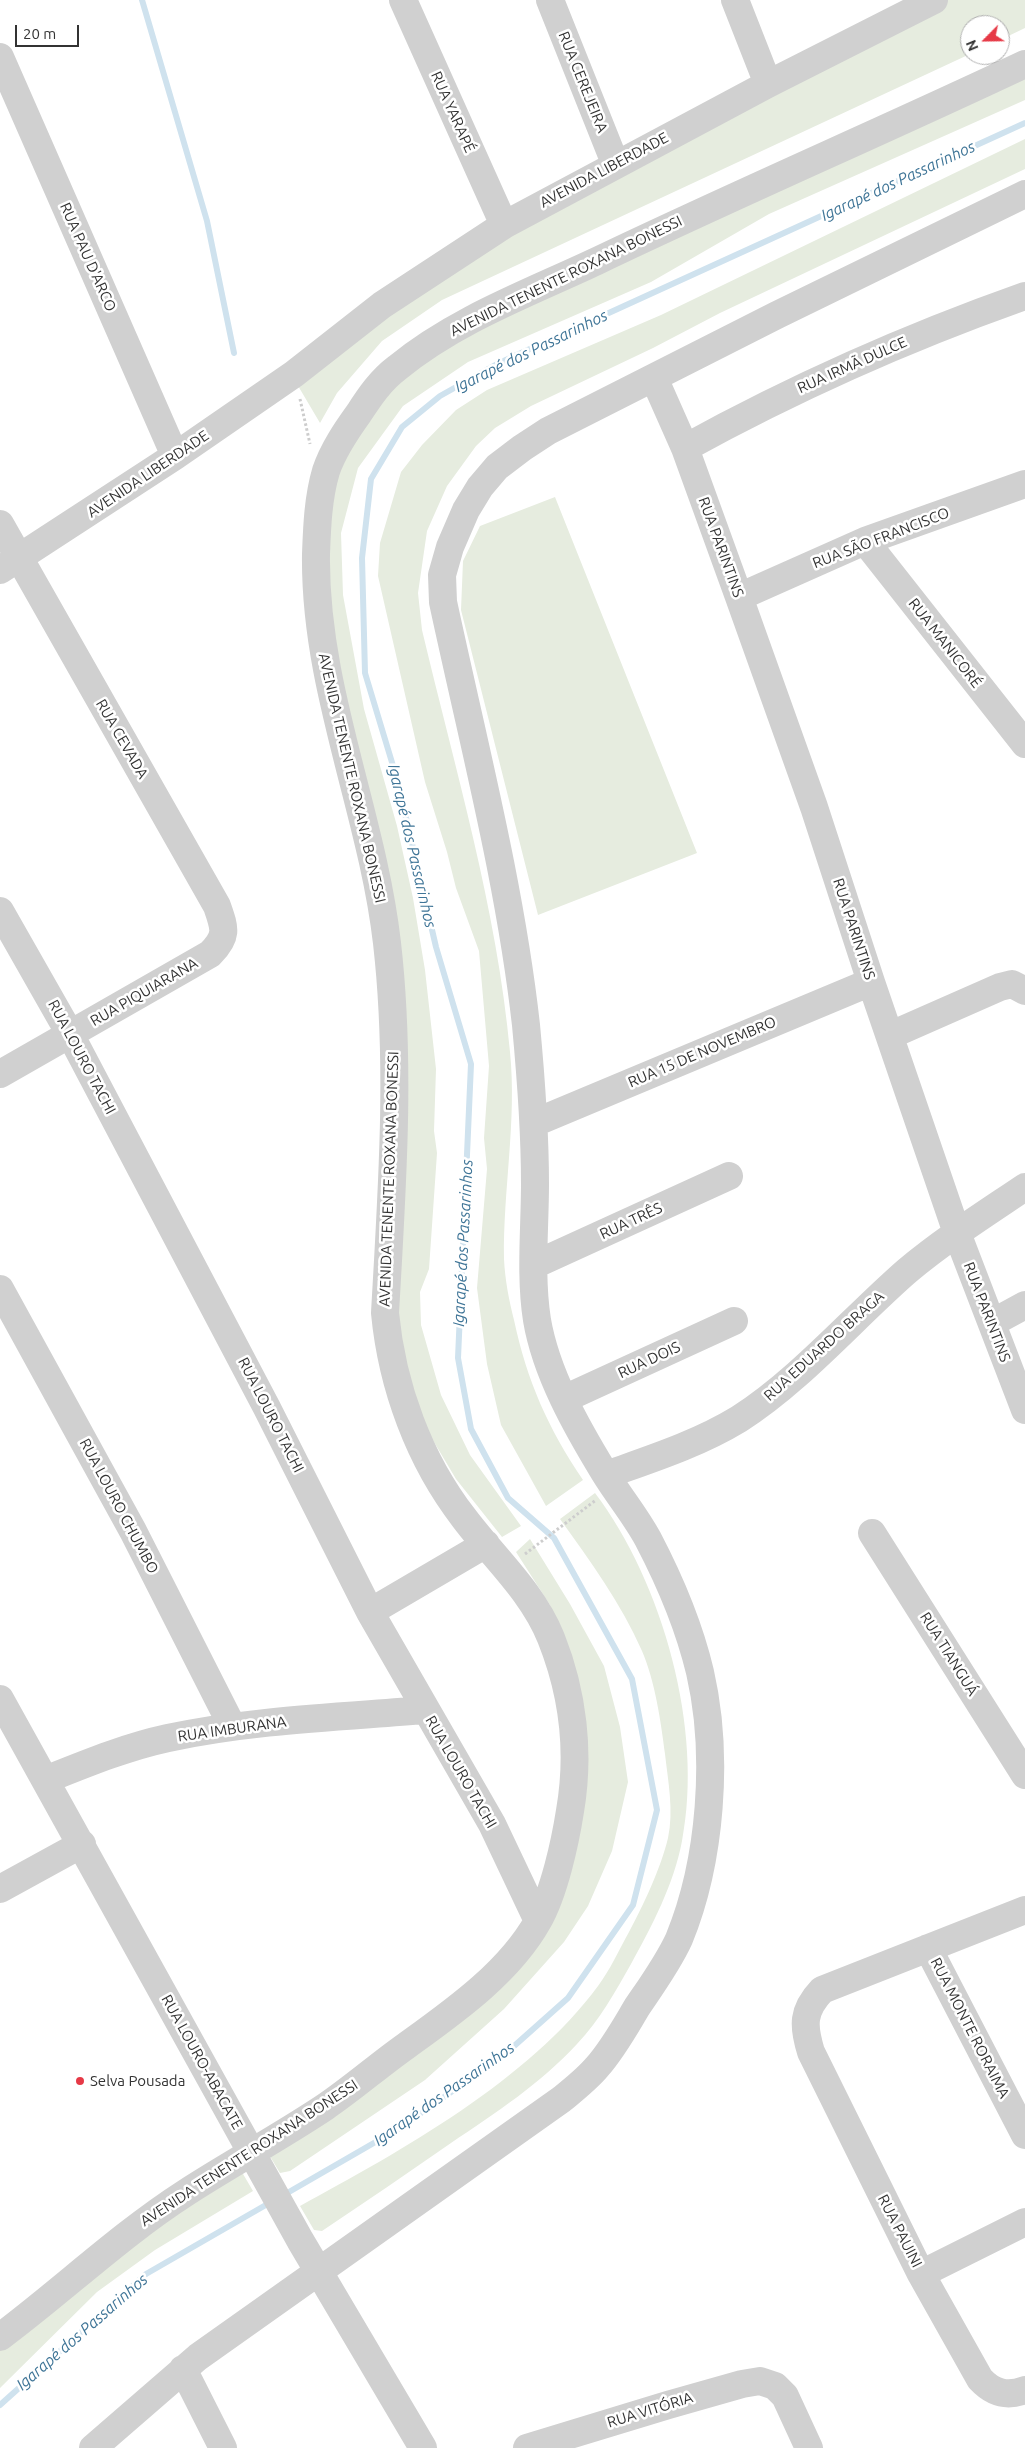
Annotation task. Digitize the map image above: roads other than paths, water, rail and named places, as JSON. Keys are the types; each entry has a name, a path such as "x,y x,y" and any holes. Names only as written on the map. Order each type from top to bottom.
{"street":[{"name":"RUA YARAPÉ","path":"402,0 504,225"},
{"name":"RUA CEREJEIRA","path":"550,0 616,163"},
{"path":"734,0 768,84"},
{"name":"AVENIDA LIBERDADE","path":"10,564 176,456 294,374 382,305 504,225 616,163 930,1"},
{"name":"RUA PAU D'ARCO","path":"0,57 176,456"},
{"name":"AVENIDA TENENTE ROXANA BONESSI","path":"0,2338 42,2306 131,2230 188,2191 258,2164 326,2106 463,2002 496,1974 538,1921 561,1853 574,1786 572,1711 559,1661 541,1616 511,1574 462,1516 432,1470 411,1424 394,1371 388,1341 385,1313 394,1122 393,1036 387,944 374,868 323,652 316,581 316,538 322,490 328,467 339,442 378,385 396,368 466,322 1025,64"},
{"path":"93,2448 183,2369 562,2099 585,2080 608,2053 664,1967 678,1939 696,1884 706,1839 708,1744 700,1672 672,1586 628,1504 601,1487 548,1360 536,1317 534,1123 526,1024 508,903 443,602 442,575 450,547 463,516 480,487 498,467 548,431 776,315 1025,194"},
{"name":"RUA IRMÃ DULCE","path":"685,448 754,410 882,350 1025,296"},
{"name":"RUA PARINTINS","path":"654,378 685,448 739,597 814,807 871,982 891,1035 957,1233 1025,1410"},
{"name":"RUA SÃO FRANCISCO","path":"739,597 865,541 1024,485"},
{"name":"RUA CEVADA","path":"0,524 10,564 217,906 224,935 220,944 210,954"},
{"name":"RUA MANICORÉ","path":"865,541 1025,744"},
{"name":"RUA LOURO TACHI","path":"0,911 70,1034 267,1408 370,1612 492,1824 538,1921"},
{"name":"RUA PIQUIARANA","path":"0,1074 210,954"},
{"name":"RUA 15 DE NOVEMBRO","path":"534,1123 871,982"},
{"path":"891,1035 1000,987 1012,984 1025,992"},
{"name":"RUA TRÊS","path":"534,1265 729,1176"},
{"name":"RUA EDUARDO BRAGA","path":"601,1487 740,1418 808,1363 908,1270 957,1233 1025,1187"},
{"name":"RUA LOURO CHUMBO","path":"0,1289 133,1530 232,1726"},
{"path":"992,1323 1025,1305"},
{"name":"RUA DOIS","path":"564,1399 734,1321"},
{"name":"RUA TIANGUÁ","path":"872,1533 1025,1775"},
{"path":"370,1612 486,1544"},
{"name":"RUA LOURO-ABACATE","path":"0,1699 300,2240 423,2448"},
{"name":"RUA IMBURANA","path":"45,1780 112,1754 166,1738 232,1726 425,1710"},
{"path":"0,1889 82,1844"},
{"name":"RUA PAUINI","path":"1016,2392 987,2387 980,2378 921,2274 811,2052 804,2023 813,2000 822,1990 1025,1910"},
{"name":"RUA MONTE RORAIMA","path":"928,1948 1025,2135"},
{"path":"921,2274 1025,2222"},
{"path":"183,2369 222,2448"},
{"name":"RUA VITÓRIA","path":"527,2448 742,2384 760,2382 774,2386 785,2396 809,2448"}],"waterway":[{"path":"142,0 207,221 234,353"},
{"name":"Igarapé dos Passarinhos","path":"282,2196 398,2129 504,2055 568,1998 633,1905 657,1810 632,1679 554,1538 508,1498 471,1429 458,1358 471,1064 436,947 397,779 365,673 362,558 371,479 402,427 440,396 497,364 1025,123"},
{"name":"Igarapé dos Passarinhos","path":"0,2405 146,2274 271,2202"}],"place":[{"name":"Selva Pousada","path":"80,2081"}]}
